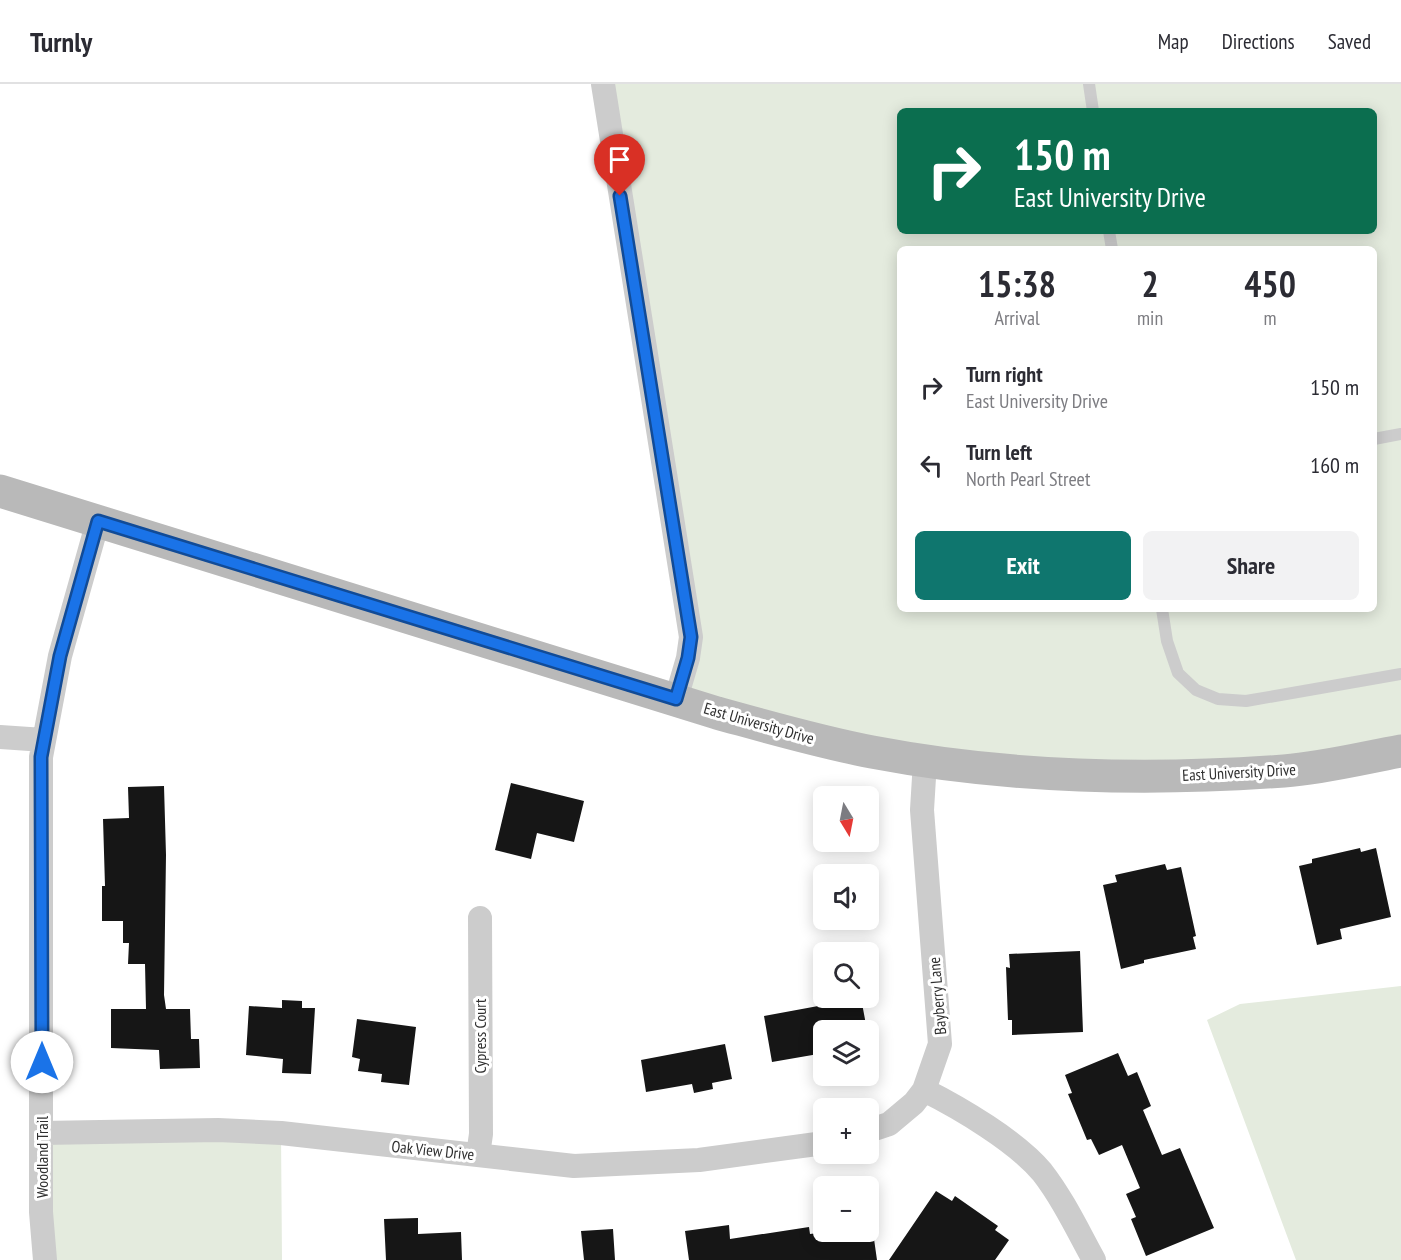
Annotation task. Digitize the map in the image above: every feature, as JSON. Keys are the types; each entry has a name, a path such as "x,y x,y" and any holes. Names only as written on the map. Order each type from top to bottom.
{"main road":[{"name":"East University Drive","path":"0,491 717,713 820,741 924,761 1030,773 1136,777 1286,771 1401,751"}],"street":[{"path":"603,84 691,637 688,658 676,699"},
{"name":"Woodland Trail","path":"45,1260 41,1212 41,757 60,656 98,521"},
{"path":"0,737 44,740"},
{"name":"Bayberry Lane","path":"924,761 922,810 940,1044 924,1090"},
{"name":"Cypress Court","path":"478,1155 480,1134 480,918"},
{"path":"879,1127 889,1124 902,1114 924,1090 966,1113 995,1133 1041,1172 1062,1202 1094,1260"},
{"name":"Oak View Drive","path":"42,1133 219,1130 281,1133 573,1166 699,1160 813,1144"}],"lane":[{"path":"1089,84 1093,108"},
{"path":"1377,438 1401,434"},
{"path":"1162,612 1167,641 1178,673 1196,690 1218,699 1246,701 1401,674"}],"shaded area":[{"path":"603,84 1401,84 1401,751 1083,776 676,699 688,658"},
{"path":"1401,986 1401,1260 1296,1260 1207,1020 1240,1004"},
{"path":"42,1133 281,1133 282,1260 45,1260"}],"building":[{"path":"511,783 584,801 574,842 537,833 531,859 495,850"},
{"path":"164,786 166,855 164,995 166,1009 190,1009 191,1039 199,1039 200,1068 160,1069 159,1050 111,1048 111,1009 146,1009 145,964 128,964 129,943 123,943 123,921 102,921 102,886 105,886 103,819 129,818 128,787"},
{"path":"1360,848 1361,852 1376,848 1391,917 1340,929 1342,939 1317,945 1299,866 1312,863 1312,859"},
{"path":"1165,864 1167,870 1181,867 1196,936 1193,937 1196,949 1144,960 1144,963 1121,969 1103,885 1117,882 1115,875"},
{"path":"1080,951 1083,1032 1012,1035 1012,1020 1008,1020 1006,967 1010,968 1009,954"},
{"path":"282,1000 302,1001 302,1008 315,1008 311,1074 282,1073 283,1059 246,1055 249,1006 282,1008"},
{"path":"813,1007 863,1008 865,1020 813,1020 813,1055 772,1062 764,1016"},
{"path":"357,1019 416,1027 409,1085 381,1082 382,1074 358,1071 360,1059 352,1057"},
{"path":"725,1044 732,1079 712,1083 713,1089 694,1093 692,1084 646,1092 641,1060"},
{"path":"1118,1053 1128,1076 1137,1072 1151,1106 1143,1110 1162,1155 1180,1148 1214,1228 1146,1256 1131,1219 1136,1217 1126,1194 1140,1188 1122,1145 1099,1155 1091,1139 1087,1140 1068,1094 1072,1093 1065,1075"},
{"path":"936,1191 952,1201 955,1196 998,1226 995,1230 1009,1240 995,1260 889,1260"},
{"path":"418,1218 418,1234 461,1232 462,1260 386,1260 384,1219"},
{"path":"729,1225 730,1239 809,1227 810,1234 813,1234 813,1242 874,1242 877,1260 689,1260 685,1231"},
{"path":"613,1229 615,1260 584,1260 581,1231"}],"route":[{"path":"42,1062 41,757 60,656 98,521 676,699 683,679 691,637 620,196"}]}
